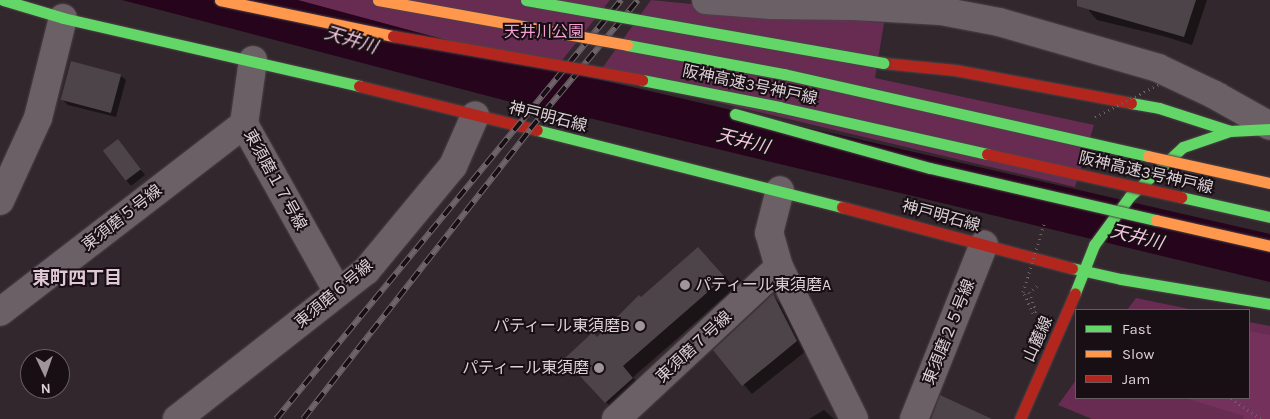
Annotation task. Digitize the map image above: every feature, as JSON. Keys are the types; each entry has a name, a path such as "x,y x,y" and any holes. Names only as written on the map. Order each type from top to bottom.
{"main road":[{"name":"神戸明石線","path":"3,0 63,18 254,60 780,190 984,244 1033,259 1121,280 1270,304"},
{"name":"阪神高速3号神戸線","path":"220,0 378,33 608,73 779,107 1270,217"},
{"name":"阪神高速3号神戸線","path":"378,0 784,74 1270,183"},
{"path":"526,0 882,63 955,70 1159,108 1230,131"},
{"path":"608,73 794,132 930,168 1270,246"},
{"path":"1084,270 1094,245 1127,199 1183,147 1230,131 1270,127"},
{"name":"山麓線","path":"1020,419 1062,327 1084,270"}],"street":[{"path":"706,0 941,11 999,22 1158,68 1213,94 1270,127"},
{"path":"0,201 38,118 63,18"},
{"name":"東須磨１７号線","path":"254,60 244,124 338,292"},
{"name":"東須磨６号線","path":"177,419 366,271 453,166 475,116"},
{"name":"東須磨５号線","path":"0,312 244,124"},
{"path":"780,190 769,234 779,267 854,419"},
{"name":"東須磨２５号線","path":"914,419 984,244"},
{"name":"東須磨７号線","path":"616,419 779,267"}],"path":[{"path":"1232,399 1261,419"}],"green space":[{"name":"天井川公園","path":"291,0 610,0 556,68"},
{"path":"651,0 884,23 875,78 1094,125 1075,187 598,74"},
{"path":"1136,298 1189,309 1128,309"},
{"path":"1250,322 1270,326 1270,419 1092,419 1058,405 1075,381 1075,399 1250,399"}],"shaded area":[{"path":"1250,331 1270,335 1270,419 1243,419 1244,416 1188,399 1250,399"}],"water":[{"name":"天井川","path":"122,0 298,0 554,69 1270,234 1270,282 560,111 515,103"}],"building":[{"path":"1077,0 1196,0 1184,37 1077,6"},
{"path":"71,61 121,74 111,113 61,100"},
{"path":"118,139 141,169 126,181 103,150"},
{"path":"698,247 725,277 623,366 633,378 605,403 564,359 593,332 597,337 639,295 641,297"},
{"path":"773,294 797,341 742,386 713,350"},
{"path":"940,395 992,419 931,419"}],"railway":[{"path":"276,419 621,0"},
{"path":"303,419 530,129 638,0"}],"traffic: fast":[{"path":"3,0 63,18 359,86"},
{"path":"526,0 883,63"},
{"path":"627,45 784,74 1148,156"},
{"path":"642,80 779,107 987,154"},
{"path":"1131,103 1159,108 1230,131"},
{"path":"735,114 930,168 1156,220"},
{"path":"1075,293 1094,245 1130,196 1183,147 1230,131 1270,129"},
{"path":"537,130 842,207"},
{"path":"1181,197 1270,217"},
{"path":"1072,268 1121,279 1270,304"}],"traffic: jam":[{"path":"393,36 642,80"},
{"path":"883,63 955,70 1131,103"},
{"path":"359,86 537,130"},
{"path":"987,154 1181,197"},
{"path":"842,207 1072,268"},
{"path":"1020,419 1075,293"}],"traffic: slow":[{"path":"220,0 393,36"},
{"path":"378,0 627,45"},
{"path":"1148,156 1270,183"},
{"path":"1156,220 1270,246"}],"place":[{"name":"パティール東須磨A","path":"685,285"},
{"name":"パティール東須磨B","path":"640,326"},
{"name":"パティール東須磨","path":"599,368"}],"district":[{"name":"東町四丁目","path":"77,278"}]}
